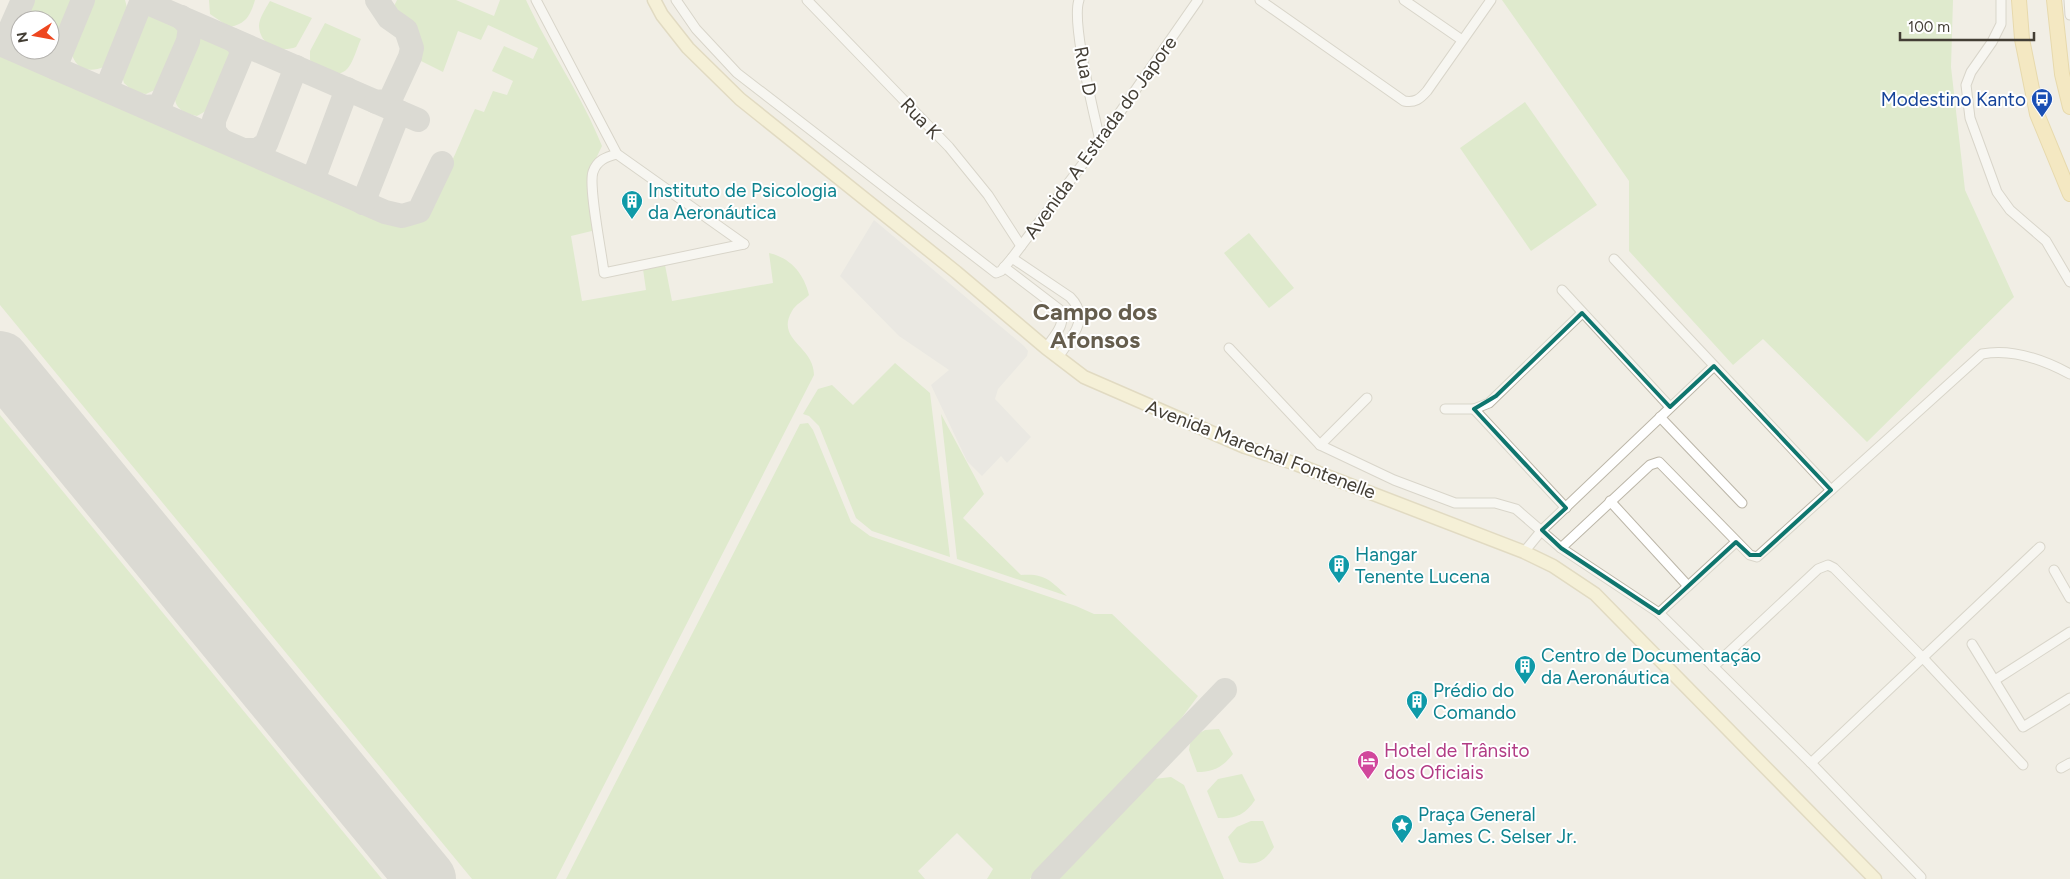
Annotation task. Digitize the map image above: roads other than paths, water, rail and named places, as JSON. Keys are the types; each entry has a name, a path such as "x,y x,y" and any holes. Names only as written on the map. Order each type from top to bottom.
{"main road":[{"name":"Avenida Marechal Fontenelle","path":"654,0 662,15 683,42 740,99 1084,377 1245,447 1293,462 1524,552 1553,566 1595,594 1875,879"},
{"path":"2019,0 2022,39 2037,114 2070,194"},
{"path":"2054,0 2062,74 2069,101"}],"street":[{"path":"536,0 616,154 744,244 604,273 593,195 592,172 601,160 616,154"},
{"path":"676,0 696,29 737,73 992,272 1002,269 1059,309 1063,315 1063,322 1046,348"},
{"name":"Rua K","path":"808,0 949,147 988,196 1021,246"},
{"name":"Rua D","path":"1079,0 1077,11 1079,33 1100,141"},
{"name":"Avenida A Estrada do Japore","path":"1002,269 1100,141 1198,0"},
{"path":"1260,0 1404,102 1415,102 1421,98 1491,0"},
{"path":"1404,0 1462,40"},
{"path":"2001,0 2001,24 1992,42 1971,72 1966,85 1970,118 1997,192 2010,210 2046,241 2069,278"},
{"path":"2069,0 2070,16"},
{"path":"1012,258 1070,297 1077,304 1079,327 1058,357"},
{"path":"1614,259 1830,490"},
{"path":"1028,286 1036,274"},
{"path":"1562,290 1670,407"},
{"path":"1063,315 1079,311"},
{"path":"1445,409 1474,409 1489,403 1582,312"},
{"path":"1229,348 1320,445 1394,480 1455,503 1495,503 1516,509 1561,548 1659,613 1812,763 1921,877"},
{"path":"1561,548 1650,465 1659,462 1750,555 1754,557 1760,555 1982,354 2006,352 2018,354 2070,374"},
{"path":"1524,552 1542,530 1714,366"},
{"path":"1320,445 1366,398"},
{"path":"1474,409 1566,508"},
{"path":"1660,417 1742,502"},
{"path":"1610,501 1688,586"},
{"path":"1659,613 1736,542"},
{"path":"1812,763 2040,547"},
{"path":"1714,667 1818,569 1828,565 1834,568 1924,658 2023,765"},
{"path":"2054,570 2070,598"},
{"path":"1994,680 2070,632"},
{"path":"1972,644 2023,726 2070,698"}],"place":[{"name":"Modestino Kanto","path":"2042,118"},
{"name":"Instituto de Psicologia da Aeronáutica","path":"632,220"},
{"name":"Hangar Tenente Lucena","path":"1339,584"},
{"name":"Centro de Documentação da Aeronáutica","path":"1525,685"},
{"name":"Prédio do Comando","path":"1417,720"},
{"name":"Hotel de Trânsito dos Oficiais","path":"1368,780"},
{"name":"Praça General James C. Selser Jr.","path":"1402,844"}],"district":[{"name":"Campo dos Afonsos","path":"1095,326"}]}
